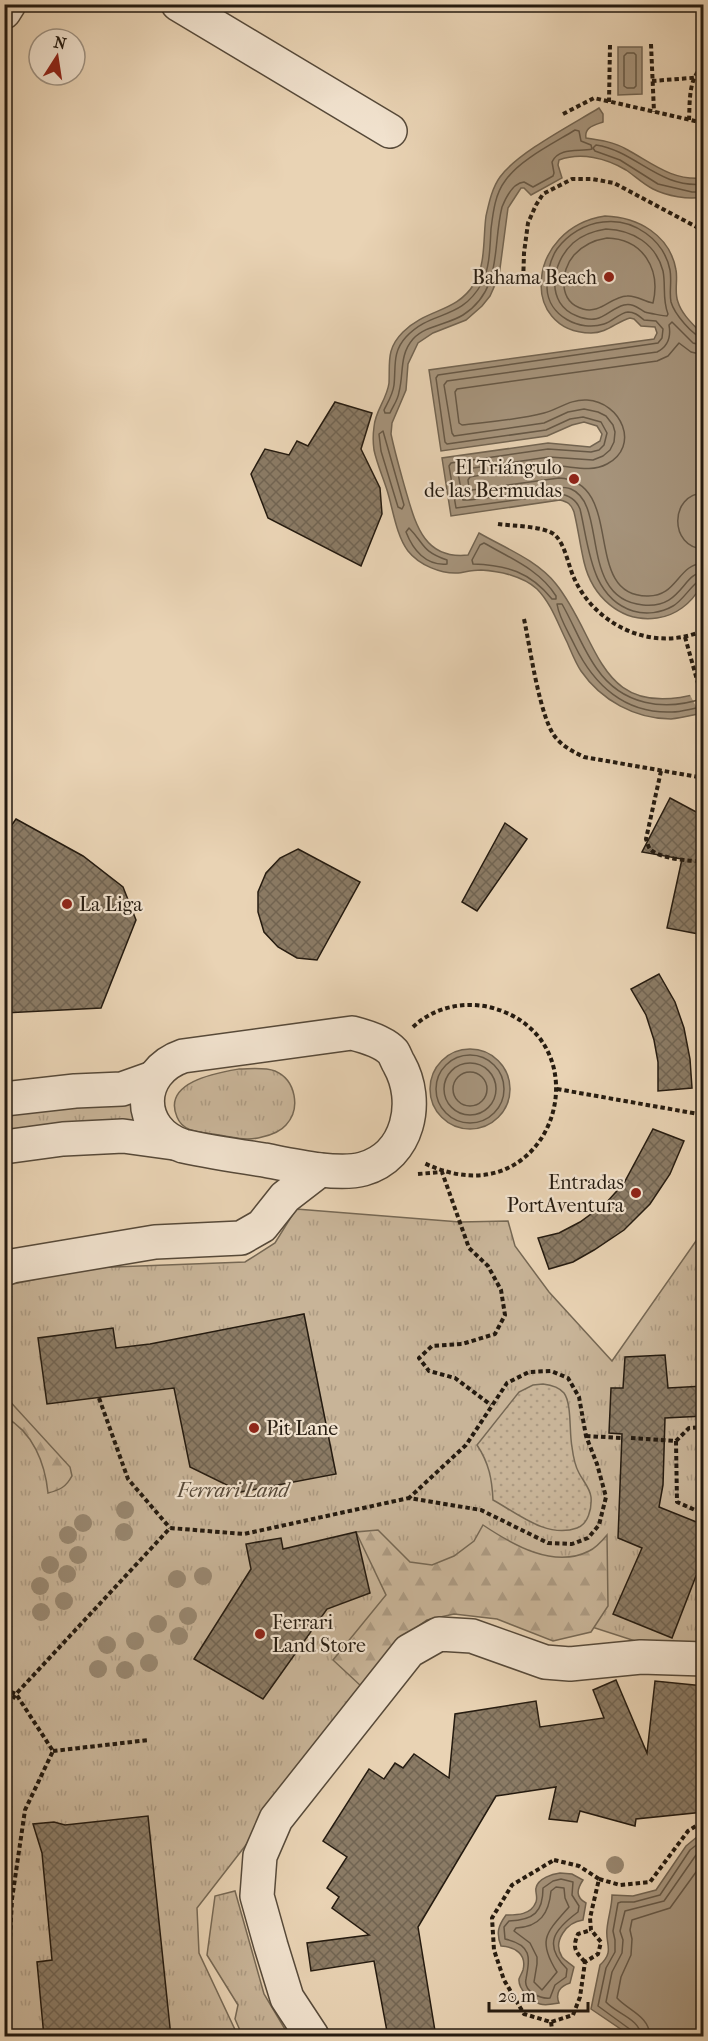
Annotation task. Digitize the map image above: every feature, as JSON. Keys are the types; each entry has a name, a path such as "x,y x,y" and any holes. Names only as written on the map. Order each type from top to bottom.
{"lane":[{"path":"4,12 9,4"},
{"path":"178,4 390,131"},
{"path":"4,1147 63,1139 123,1136 320,1170 361,1169 382,1159 399,1143 410,1114 409,1086 392,1051 366,1036 352,1033 183,1056 166,1064 153,1078 147,1096 149,1115 159,1131 174,1143"},
{"path":"4,1099 75,1091 122,1089 153,1078"},
{"path":"4,1269 155,1242 241,1238 262,1226 285,1197 320,1170"},
{"path":"312,2037 287,1998 271,1946 257,1896 260,1856 276,1819 409,1651 439,1634 472,1636 545,1662 570,1664 641,1657 704,1659"}],"path":[{"path":"651,44 654,112"},
{"path":"609,102 610,45"},
{"path":"689,120 693,78 704,65"},
{"path":"652,81 704,77"},
{"path":"563,114 594,98 704,123"},
{"path":"523,286 528,223 536,205 543,194 572,179 592,179 614,183 704,231"},
{"path":"498,524 546,530 555,534 574,579 591,604 621,627 652,639 674,639 704,630"},
{"path":"524,619 545,720 555,738 568,750 584,757 704,778"},
{"path":"685,637 699,687 704,695"},
{"path":"662,771 646,839 649,848 657,854 695,862 704,861"},
{"path":"392,1051 404,1035 420,1021 438,1011 458,1005 479,1005 499,1010 518,1019 534,1032 546,1049 554,1068 557,1089 555,1109 548,1129 537,1146 522,1160 503,1170 483,1176 462,1176 442,1172 423,1163 399,1143"},
{"path":"557,1089 704,1115"},
{"path":"442,1172 469,1248 488,1266 501,1290 505,1315 495,1334 462,1344 432,1346 419,1358 429,1371 455,1378 491,1405"},
{"path":"99,1398 129,1479 170,1528 244,1534 408,1498 481,1510 548,1543 572,1544 588,1538 599,1525 606,1497 586,1436 579,1396 568,1378 551,1371 529,1372 507,1383 466,1445 408,1498"},
{"path":"704,1427 689,1428 676,1441 677,1502 704,1514"},
{"path":"586,1436 622,1438"},
{"path":"632,1438 676,1441"},
{"path":"4,1711 16,1694 170,1528"},
{"path":"4,1689 16,1694 53,1751"},
{"path":"53,1751 148,1740"},
{"path":"5,2035 12,1899 26,1810 53,1751"},
{"path":"585,1962 580,1997 573,2015 551,2022 524,2013 504,1980 494,1950 492,1918 512,1885 554,1860 579,1866 598,1879 620,1886 650,1882 688,1831 704,1821"},
{"path":"585,1962 598,1954 601,1942 591,1930 590,1918 598,1879"},
{"path":"585,1962 575,1952 574,1942 578,1934 591,1930"},
{"path":"551,2022 553,2037"}],"green space":[{"path":"239,1069 271,1070 288,1081 295,1103 291,1118 284,1127 272,1134 250,1139 197,1132 183,1126 177,1117 174,1105 177,1095 184,1087 205,1077"},
{"path":"133,1100 137,1121 5,1132 5,1109"},
{"name":"Ferrari Land","path":"296,1209 460,1222 508,1221 515,1246 549,1292 612,1361 703,1231 703,1663 589,1626 456,1610 423,1617 197,1908 199,1953 238,2036 5,2036 4,1286 87,1268 245,1262 275,1243"},
{"path":"543,1384 560,1389 567,1398 574,1460 591,1497 587,1520 577,1528 555,1530 544,1527 493,1500 489,1471 477,1445 519,1392 533,1385"},
{"path":"5,1396 70,1467 72,1476 62,1488 48,1493 44,1471 36,1449 23,1431 5,1417"},
{"path":"483,1525 520,1547 548,1556 576,1556 589,1551 607,1535 608,1606 591,1632 553,1641 497,1619 454,1614 427,1620 396,1642 362,1687 333,1660 386,1595 356,1532 378,1530 410,1562 432,1565 454,1556 474,1541"},
{"path":"235,1891 264,1994 289,2036 242,2035 235,2019 238,2005 207,1955 215,1896"}],"water":[{"path":"618,47 642,47 642,94 618,95"},
{"path":"599,108 603,114 603,122 588,129 586,138 617,145 672,174 703,178 703,197 684,198 665,194 649,187 618,166 602,159 585,156 559,160 558,165 562,178 531,195 521,188 508,208 499,276 490,296 466,320 433,333 418,343 408,364 406,390 392,423 391,434 413,514 423,536 431,545 453,555 468,555 479,533 540,568 556,584 571,606 606,670 621,686 640,696 666,699 700,693 703,713 675,719 645,716 620,706 598,691 581,671 550,607 531,584 510,575 481,570 445,572 431,568 413,556 404,545 398,530 374,450 375,421 388,389 391,350 398,338 412,324 450,306 467,293 474,284 481,268 486,216 497,181 519,158"},
{"name":"El Triángulo de las Bermudas","path":"605,216 640,224 660,238 673,258 680,307 703,335 704,506 700,525 702,578 697,593 688,603 670,615 657,618 631,616 610,605 601,596 588,574 574,512 567,503 560,500 451,516 442,458 548,443 590,447 600,441 602,434 597,426 584,422 547,436 441,451 429,370 654,339 657,333 655,327 641,326 630,318 597,333 568,328 552,316 543,299 541,279 547,258 559,239 579,224"},
{"path":"470,1049 485,1052 498,1061 507,1074 510,1089 507,1104 498,1117 485,1126 470,1129 455,1126 442,1117 433,1104 430,1089 433,1074 442,1061 455,1052"},
{"path":"703,1832 704,1997 701,2009 703,2010 703,2036 631,2036 591,2009 600,1965 605,1960 608,1951 607,1929 612,1895 633,1896 656,1890 686,1846"},
{"path":"560,1873 572,1874 583,1880 578,1893 586,1903 583,1920 567,1928 560,1939 559,1951 562,1957 574,1967 570,1983 559,1990 559,2003 542,2005 523,1991 519,1979 523,1970 523,1960 519,1952 501,1946 499,1930 506,1915 531,1910 537,1900 537,1885 543,1879"}],"pier":[{"path":"704,688 704,716 701,716 689,693"}],"building":[{"path":"335,402 372,413 361,449 380,488 382,514 361,566 268,518 251,474 265,449 289,455 297,441 308,446"},
{"path":"670,798 698,813 704,813 704,935 667,928 682,859 642,852"},
{"name":"La Liga","path":"16,819 83,856 123,887 136,920 101,1008 4,1013 4,836"},
{"path":"505,823 527,839 477,911 462,902"},
{"path":"298,849 360,882 317,960 297,958 278,947 264,932 258,912 258,892 266,873 280,858"},
{"path":"659,974 675,1002 684,1028 690,1059 692,1088 658,1091 658,1062 654,1040 646,1015 631,989"},
{"name":"Entradas PortAventura","path":"653,1129 684,1141 670,1174 650,1204 624,1230 594,1250 573,1262 549,1269 538,1238 559,1233 580,1222 606,1203 624,1183"},
{"name":"Pit Lane","path":"304,1314 336,1474 241,1492 190,1467 174,1388 47,1404 38,1338 113,1328 116,1348 150,1344"},
{"path":"665,1355 668,1388 704,1386 704,1416 665,1418 663,1485 659,1507 704,1525 704,1579 696,1576 672,1638 613,1614 642,1548 618,1538 622,1434 609,1433 611,1388 623,1388 625,1357"},
{"name":"Ferrari Land Store","path":"356,1532 370,1593 327,1609 263,1699 194,1659 251,1569 246,1544 281,1538 283,1549"},
{"path":"616,1680 647,1753 655,1681 704,1686 704,1812 636,1819 635,1826 580,1811 577,1822 549,1819 556,1787 496,1796 418,1927 436,2037 388,2037 374,1961 311,1971 307,1943 369,1935 332,1908 339,1897 327,1888 347,1857 323,1841 369,1769 384,1779 395,1763 403,1768 414,1754 449,1778 455,1714 536,1701 540,1727 604,1718 593,1690"},
{"path":"148,1816 171,2037 44,2037 37,1962 52,1960 42,1853 33,1824 54,1822 65,1825"}],"place":[{"name":"Bahama Beach","path":"609,277"},
{"name":"El Triángulo de las Bermudas","path":"574,479"},
{"name":"La Liga","path":"67,904"},
{"name":"Entradas PortAventura","path":"636,1193"},
{"name":"Pit Lane","path":"254,1428"},
{"name":"Ferrari Land Store","path":"260,1634"}]}
